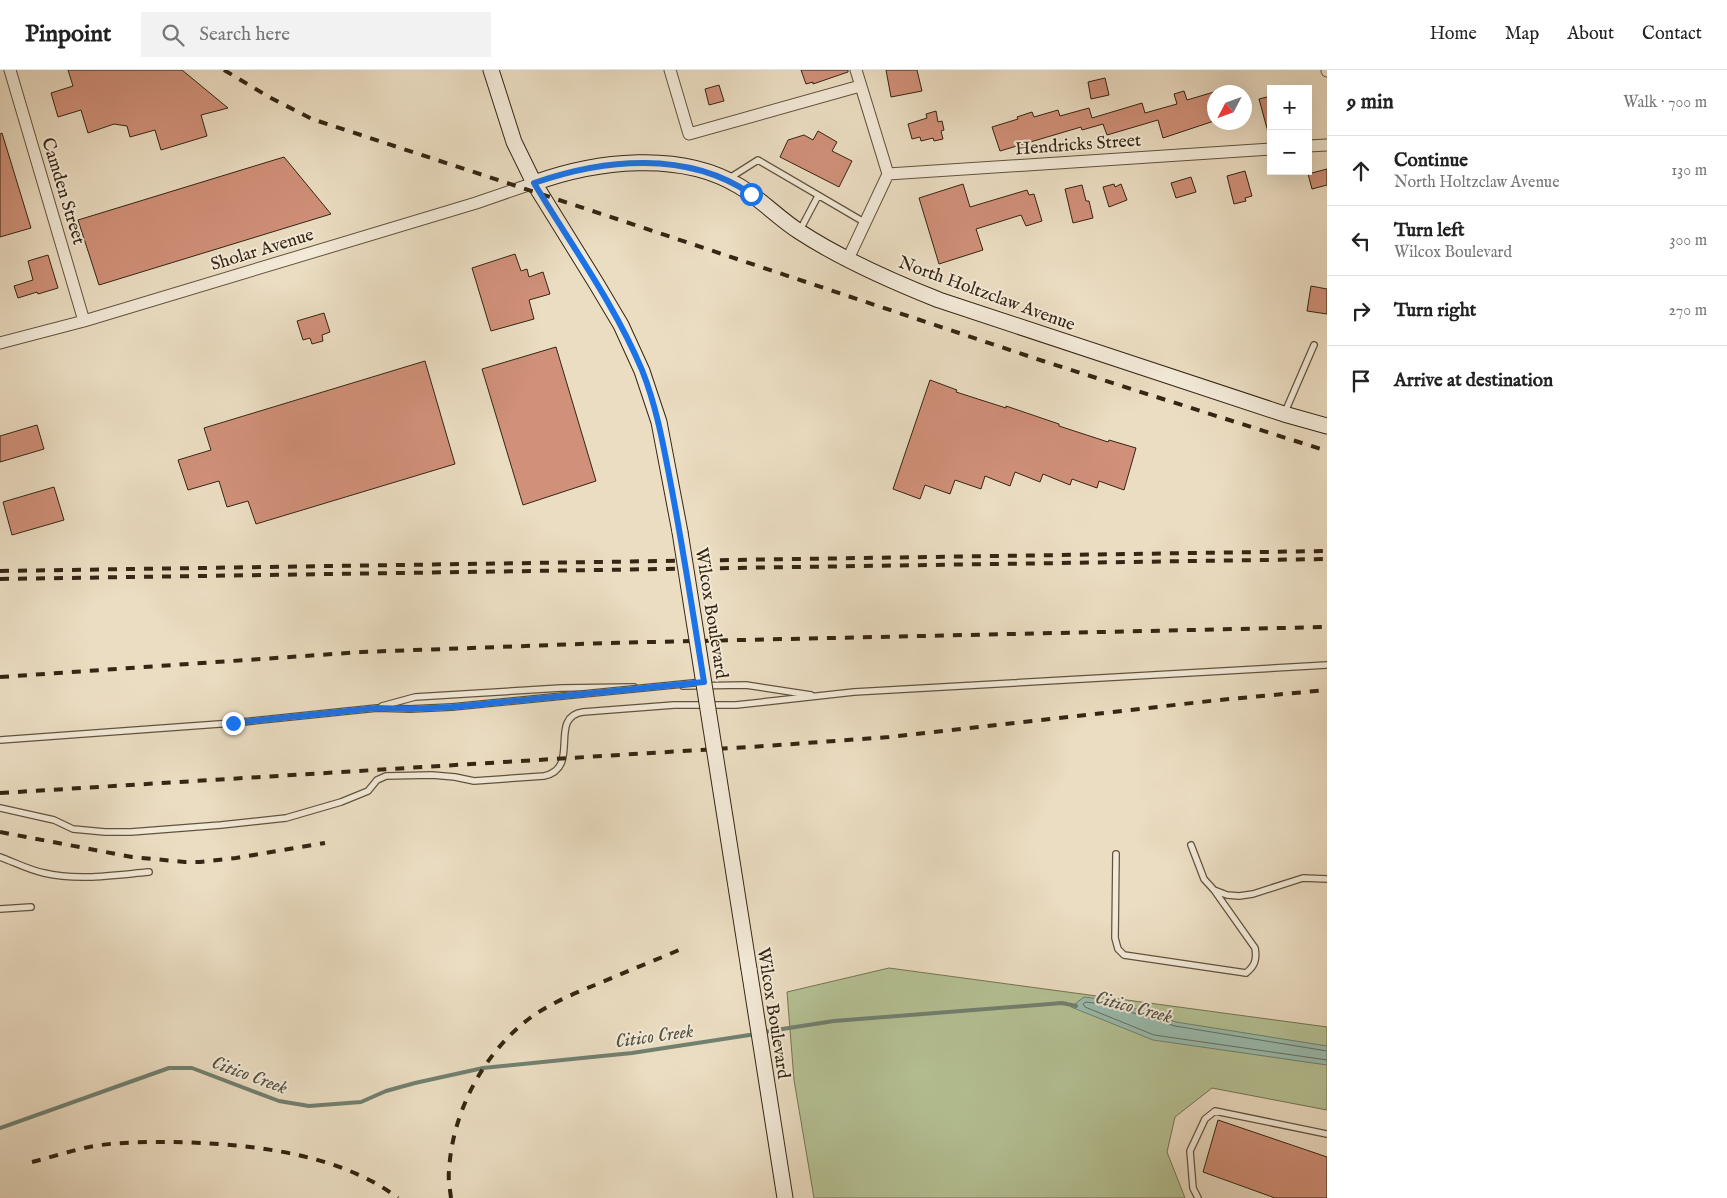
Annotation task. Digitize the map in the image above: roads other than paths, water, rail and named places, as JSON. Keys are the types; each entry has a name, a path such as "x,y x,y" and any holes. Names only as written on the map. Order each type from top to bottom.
{"main road":[{"name":"Wilcox Boulevard","path":"491,70 514,142 534,183 596,282 621,326 642,371 659,422 680,532 785,1198"},
{"name":"North Holtzclaw Avenue","path":"534,183 575,170 633,163 684,167 705,172 728,180 751,194 799,231 848,259 939,300 1284,414 1327,426"}],"street":[{"name":"Camden Street","path":"10,70 84,321"},
{"path":"670,70 689,134 860,86"},
{"path":"848,259 888,174 856,70"},
{"path":"1312,146 1327,145"},
{"name":"Hendricks Street","path":"888,174 1267,149"},
{"name":"Sholar Avenue","path":"0,343 84,321 476,203 534,183"}],"lane":[{"path":"728,180 758,160 864,222"},
{"path":"799,231 818,196"},
{"path":"1284,414 1314,345"},
{"path":"0,808 54,820 73,828 105,832 221,826 286,818 341,802 368,791 377,780 386,776 432,775 474,781 553,774 560,768 563,758 565,728 568,719 574,714 674,705 736,705 854,692 1327,665"},
{"path":"0,740 233,723 377,708 452,707 704,682"},
{"path":"377,708 415,697 561,688 746,685 820,696"},
{"path":"1116,854 1115,938 1118,949 1124,955 1246,973 1254,967 1257,957 1256,948 1204,879 1191,845"},
{"path":"0,857 43,873 54,875 96,876 149,872"},
{"path":"1214,890 1227,895 1239,896 1253,894 1303,878 1327,879"},
{"path":"0,909 31,907"},
{"path":"1198,1198 1193,1188 1190,1151 1205,1119 1215,1111 1327,1134"}],"water":[{"path":"1084,997 1109,1000 1176,1022 1327,1046 1327,1065 1153,1040 1071,1007"}],"waterway":[{"name":"Citico Creek","path":"763,1032 834,1021 1062,1003 1076,1006"},
{"name":"Citico Creek","path":"0,1128 169,1068 192,1068 279,1101 309,1106 361,1102 386,1091 483,1068 632,1053 756,1034"}],"railway":[{"path":"224,70 269,97 312,119 1043,361 1327,451"},
{"path":"0,571 1327,551"},
{"path":"0,579 1327,559"},
{"path":"0,677 362,652 607,643 1327,627"},
{"path":"0,793 889,737 1219,700 1327,690"},
{"path":"0,832 132,857 185,862 236,858 325,843"},
{"path":"451,1198 449,1181 451,1149 464,1106 485,1066 513,1032 537,1013 553,1004 679,950"},
{"path":"32,1162 94,1146 113,1144 170,1142 228,1145 289,1153 319,1160 374,1182 398,1198"}]}
